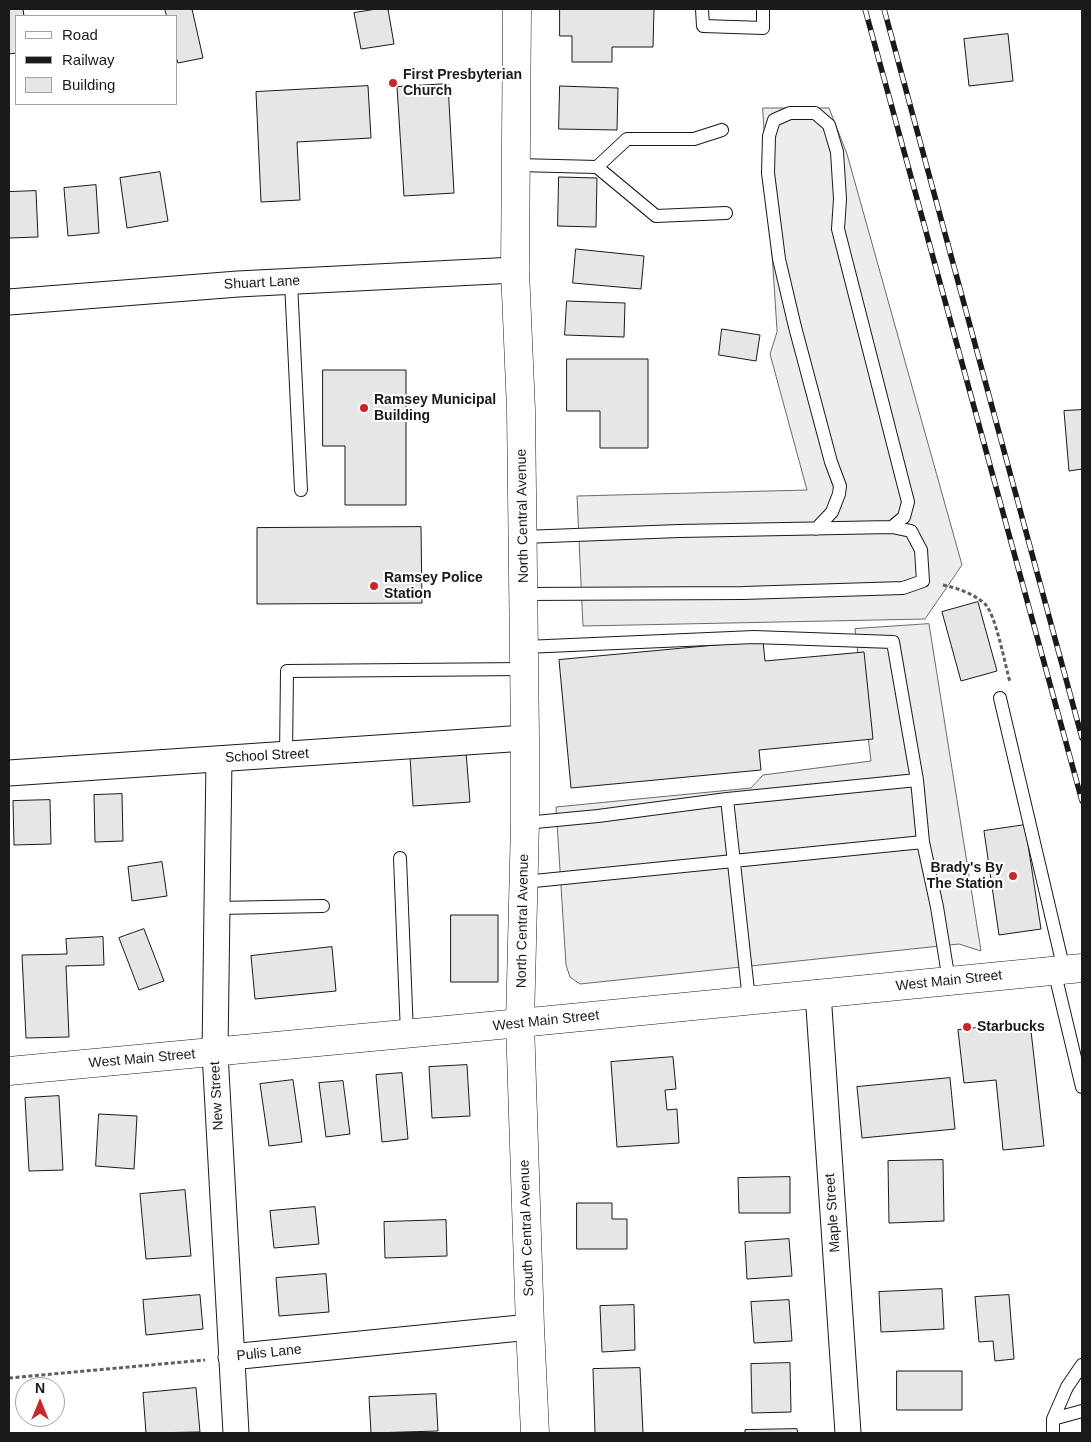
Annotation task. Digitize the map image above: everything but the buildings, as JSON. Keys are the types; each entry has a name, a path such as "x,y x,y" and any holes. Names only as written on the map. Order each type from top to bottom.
{"main road":[{"name":"North Central Avenue","path":"517,9 516,270 524,537 525,738 524,882 520,1023"},
{"name":"West Main Street","path":"9,1071 1067,969"},
{"name":"South Central Avenue","path":"520,1023 535,1433"}],"street":[{"name":"Shuart Lane","path":"9,302 238,284 516,270"},
{"name":"School Street","path":"9,773 525,738"},
{"name":"New Street","path":"219,759 215,1052 236,1433"},
{"name":"Maple Street","path":"818,993 848,1433"},
{"name":"Pulis Lane","path":"231,1357 530,1327"}],"lane":[{"path":"702,9 703,26 763,28 763,9"},
{"path":"816,529 832,512 840,486 831,462 800,345 782,268 771,200 768,172 769,136 774,120 790,113 815,113 829,125 837,152 840,199 838,229 908,502 904,517 892,528"},
{"path":"597,166 627,140 694,139 722,130"},
{"path":"517,165 597,166 656,216 726,213"},
{"path":"290,282 301,490"},
{"path":"524,537 679,531 892,528 910,531 921,550 923,581 903,588 743,593 524,594"},
{"path":"286,755 287,672 524,658 754,637 893,642 917,780 923,842 937,907 949,980"},
{"path":"1000,698 1067,969 1082,1087"},
{"path":"525,823 598,816 727,799 917,780"},
{"path":"727,799 749,1000"},
{"path":"524,882 923,842"},
{"path":"400,858 407,1034"},
{"path":"217,908 323,906"},
{"path":"1053,1433 1053,1419 1067,1387 1082,1365"},
{"path":"1053,1419 1082,1411"}],"path":[{"name":"Pulis Lane","path":"9,1378 231,1357"}],"shaded area":[{"path":"763,108 829,108 847,154 962,565 925,619 583,626 577,496 807,490 770,354 777,332"},
{"path":"929,624 981,951 959,944 580,984 570,977 566,965 556,807 751,788 763,775 871,761 855,629"}],"railway":[{"path":"865,9 1082,801"},
{"path":"884,9 1082,738"}],"place":[{"name":"First Presbyterian Church","path":"393,83"},
{"name":"Ramsey Municipal Building","path":"364,408"},
{"name":"Ramsey Police Station","path":"374,586"},
{"name":"Brady's By The Station","path":"1013,876"},
{"name":"Starbucks","path":"967,1027"}]}
